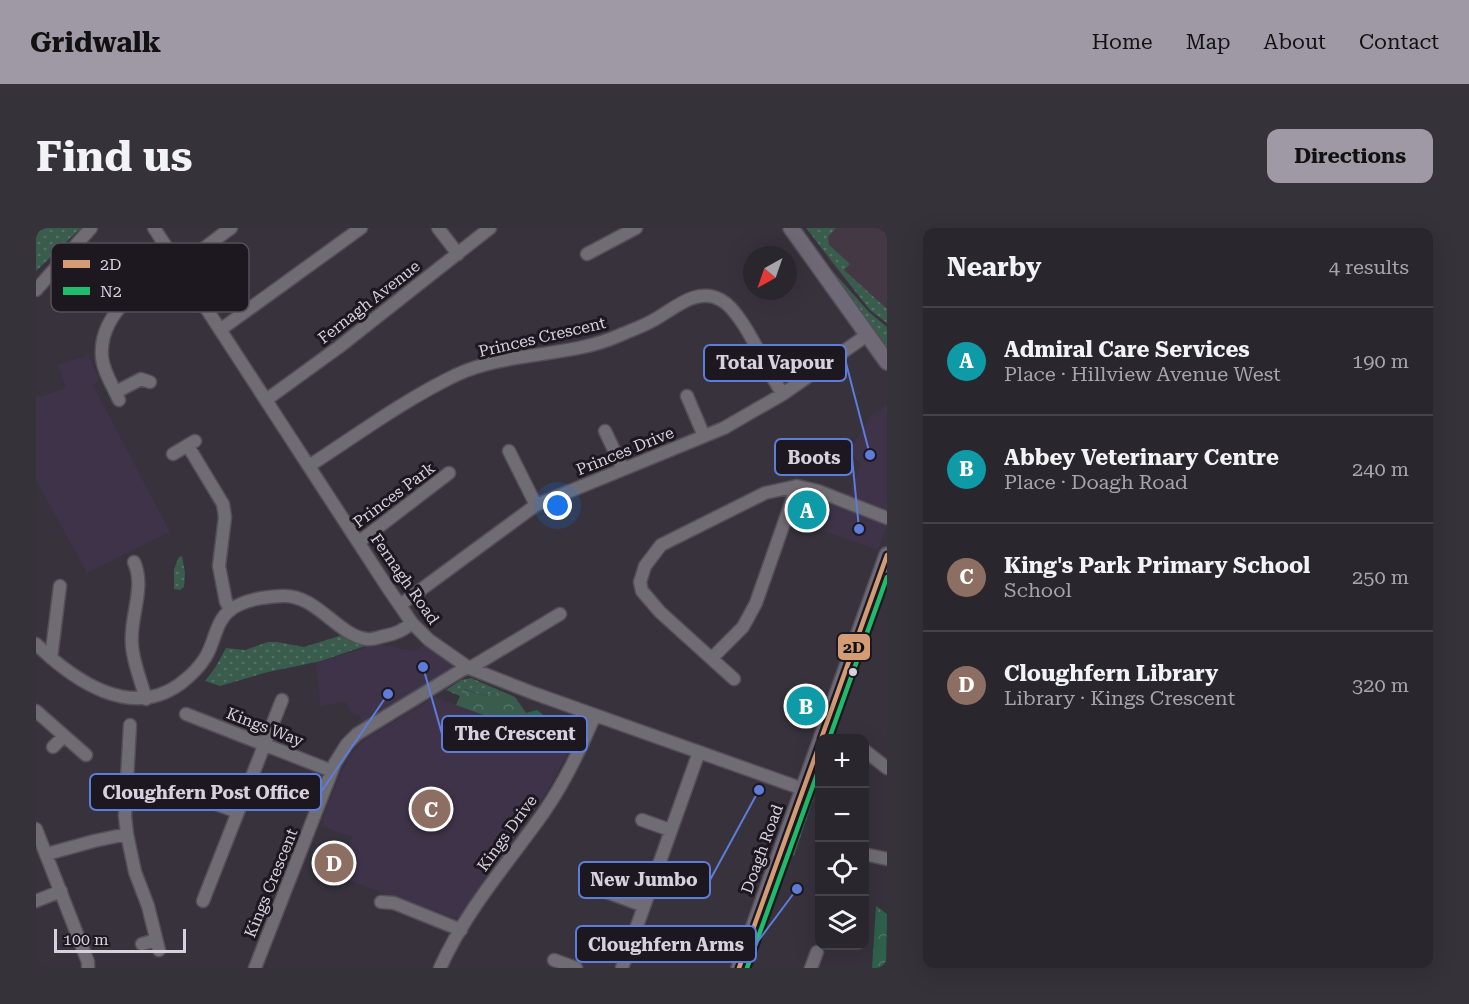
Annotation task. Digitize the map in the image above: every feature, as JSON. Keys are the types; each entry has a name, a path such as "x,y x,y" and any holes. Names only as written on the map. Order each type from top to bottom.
{"main road":[{"path":"791,228 887,362"},
{"name":"Doagh Road","path":"825,734 887,555"},
{"name":"Doagh Road","path":"739,968 815,760"}],"street":[{"path":"78,243 91,228"},
{"name":"Fernagh Road","path":"154,228 164,243"},
{"path":"208,243 231,228"},
{"path":"249,310 338,247 361,228"},
{"path":"438,228 458,254"},
{"name":"Fernagh Avenue","path":"266,400 339,347 490,228"},
{"path":"587,254 636,228"},
{"path":"36,290 51,273"},
{"name":"Princes Crescent","path":"309,466 404,405 457,375 498,361 603,342 650,322 686,300 697,296 709,296 721,300 733,311 783,394"},
{"path":"118,312 108,326 103,342 102,358 106,372 118,396 141,379 150,382"},
{"name":"Fernagh Road","path":"208,312 412,623 429,640 469,668 803,789"},
{"path":"220,330 246,312"},
{"name":"Princes Drive","path":"400,605 536,506 724,428 783,394 867,334"},
{"path":"687,396 704,436"},
{"path":"605,431 622,469"},
{"path":"173,454 192,444 223,504 225,517 219,566 226,602 231,610"},
{"path":"510,451 536,506"},
{"name":"Princes Park","path":"359,542 449,473"},
{"path":"712,658 743,627 756,603 797,486"},
{"path":"734,680 660,612 642,591 640,582 645,566 661,545 765,493 797,486 818,491 887,518"},
{"path":"134,562 139,580 132,627 132,646 146,699"},
{"path":"51,658 60,586"},
{"path":"36,644 75,677 100,689 130,699 146,699 158,697 170,691 190,676 205,658 223,617 231,610 251,601 286,596 305,602 322,611 352,633 368,639 395,634 412,623"},
{"name":"Kings Crescent","path":"255,968 341,752 357,734 560,614"},
{"path":"203,901 282,700"},
{"path":"36,711 86,755"},
{"name":"Kings Way","path":"186,714 332,771"},
{"name":"Kings Drive","path":"440,968 479,898 555,794 582,747 596,715"},
{"path":"130,725 125,816 127,834 135,872 148,906 157,945 142,944"},
{"path":"53,747 64,736"},
{"path":"116,752 129,753"},
{"path":"621,968 699,752"},
{"path":"869,754 887,768"},
{"path":"175,789 238,812"},
{"path":"642,820 670,830"},
{"path":"36,829 88,968"},
{"path":"47,854 127,834"},
{"path":"869,855 887,859"},
{"path":"588,885 644,906"},
{"path":"36,901 61,891"},
{"path":"381,902 394,903 461,930"},
{"path":"811,968 817,953"},
{"path":"554,960 576,968"}],"shaded area":[{"path":"807,228 887,228 887,323 870,310"},
{"path":"88,355 100,380 93,385 170,532 87,573 36,480 36,394 39,397 66,388 58,365"},
{"path":"887,405 887,527 878,550 780,516 793,480 848,497 861,463 848,453 871,415"},
{"path":"426,643 464,669 366,728 358,714 351,712 345,702 320,706 316,663 378,644 415,651"},
{"path":"435,697 571,748 543,798 504,857 475,892 461,920 338,877 352,837 322,826 324,821 322,820 340,775 351,755 364,740"}],"green space":[{"path":"36,228 81,228 65,243 51,243 51,257 36,271"},
{"path":"806,228 836,228 828,237 829,245 850,264 844,270 887,309 887,323 870,310"},
{"path":"821,258 869,312 887,327 887,349"},
{"path":"182,556 185,573 184,587 180,590 174,589 174,569 179,557"},
{"path":"349,633 360,638 365,646 321,661 268,672 220,686 205,681 226,648 245,650 268,642 304,647"},
{"path":"471,678 501,691 485,696 464,689 460,696 446,690 461,680"},
{"path":"463,689 485,696 501,691 515,697 526,713 519,728 456,705"},
{"path":"537,710 575,741 571,748 519,728 526,713"},
{"path":"815,775 815,794 794,856 788,850"},
{"path":"876,906 887,914 886,968 872,968"}],"transit line":[{"name":"2D","path":"823,734 887,555"},
{"name":"N2","path":"831,734 887,577"},
{"name":"2D","path":"739,968 815,757"},
{"name":"N2","path":"747,968 815,780"}],"place":[{"name":"Total Vapour","path":"870,455"},
{"name":"Admiral Care Services","path":"807,510"},
{"name":"Boots","path":"859,529"},
{"name":"The Crescent","path":"423,667"},
{"name":"Cloughfern Post Office","path":"388,694"},
{"name":"Abbey Veterinary Centre","path":"806,706"},
{"name":"New Jumbo","path":"759,790"},
{"name":"King's Park Primary School","path":"431,809"},
{"name":"Cloughfern Library","path":"334,863"},
{"name":"Cloughfern Arms","path":"797,889"}]}
